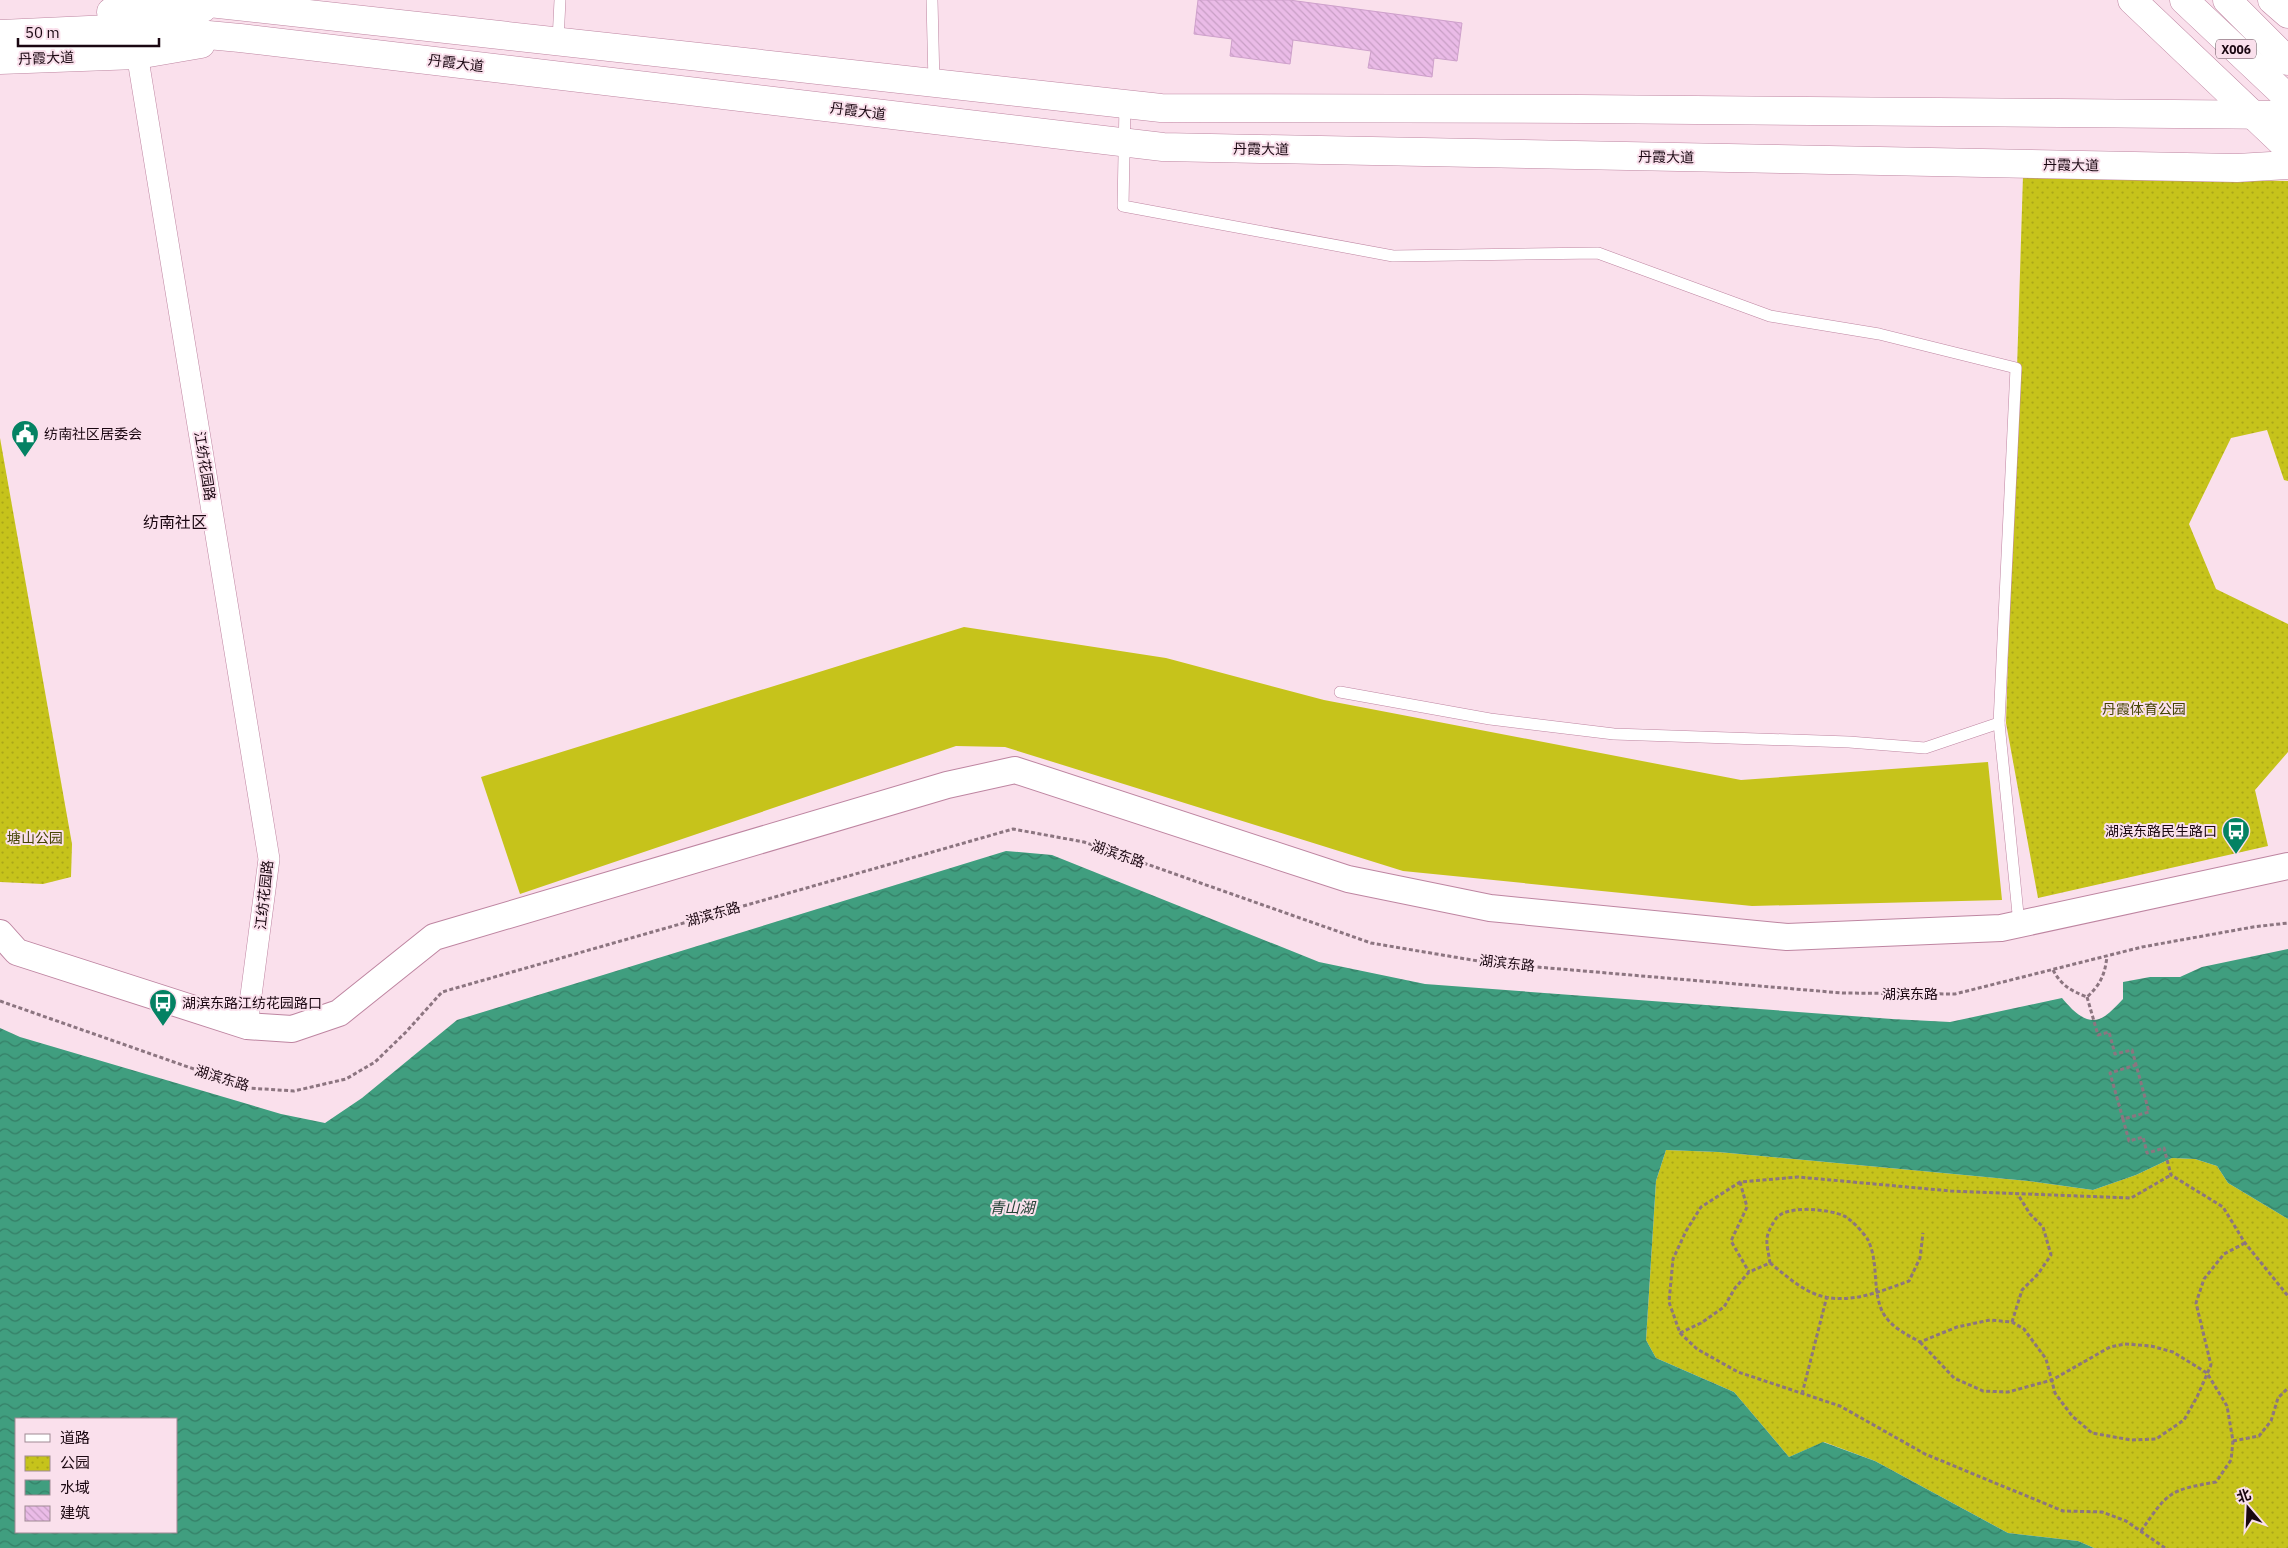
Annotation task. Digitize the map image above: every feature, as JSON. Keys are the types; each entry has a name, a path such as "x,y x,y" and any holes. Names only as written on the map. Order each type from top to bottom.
{"main road":[{"name":"丹霞大道","path":"182,0 1161,108 1581,109 2288,115"},
{"path":"2132,0 2288,148"},
{"name":"X006","path":"2184,0 2288,98"},
{"name":"X006","path":"2227,0 2288,61"},
{"path":"2272,0 2288,14"},
{"name":"丹霞大道","path":"0,16 125,13 239,6"},
{"name":"丹霞大道","path":"0,34 125,13 240,38 1124,142 1183,147 2238,168 2288,165"},
{"name":"丹霞大道","path":"0,60 137,55 240,38"}],"street":[{"name":"江纺花园路","path":"125,13 137,55 269,859 247,1026"},
{"path":"0,933 17,952 247,1026 292,1029 339,1013 434,937 947,785 1015,770 1348,879 1490,908 1787,937 2001,928 2288,866"}],"lane":[{"path":"558,42 560,0"},
{"path":"932,0 934,83"},
{"path":"1125,104 1123,206 1393,256 1598,253 1770,316 1879,334 2016,368 1999,723 2019,924"},
{"path":"1340,692 1490,720 1614,734 1849,742 1925,748 1999,723"}],"path":[{"name":"湖滨东路","path":"0,1001 248,1088 294,1091 346,1079 375,1062 406,1032 442,992 1013,829 1084,842 1371,943 1490,963 1842,993 1955,994 2142,947 2288,923"},
{"path":"2088,997 2104,975 2107,956"},
{"path":"2053,970 2060,982 2074,992 2088,997"},
{"path":"2088,997 2098,1035 2109,1032 2115,1054 2132,1050 2149,1112 2123,1119"},
{"path":"2136,1066 2110,1073 2129,1141 2143,1137 2147,1153 2164,1148 2171,1175 2223,1207 2245,1243 2288,1296"},
{"path":"2165,1548 2126,1521 2102,1512 2062,1511 1925,1454 1840,1406 1738,1372 1697,1349 1680,1333 1669,1302 1672,1259 1701,1207 1740,1182 1798,1177 1952,1191 2131,1198 2171,1175"},
{"path":"1740,1182 1747,1207 1731,1241 1749,1272"},
{"path":"2012,1322 2022,1290 2038,1274 2051,1255 2042,1227 2030,1214 2017,1194"},
{"path":"1923,1233 1920,1258 1909,1281 1876,1293 1845,1300 1816,1294 1770,1264 1766,1235 1777,1216 1793,1211 1821,1209 1845,1216 1868,1239 1876,1266 1876,1293 1883,1312 1896,1328 1920,1342 1954,1378 1983,1391 2008,1392 2052,1380 2102,1351 2125,1344 2151,1346 2173,1352 2207,1373 2227,1406 2233,1441 2231,1460 2216,1482 2182,1488 2164,1499 2141,1532"},
{"path":"1920,1342 1957,1327 1990,1320 2012,1322 2024,1329 2046,1359 2055,1393 2066,1408 2092,1433 2130,1440 2156,1439 2184,1420 2197,1397 2211,1364 2196,1303 2204,1280 2224,1254 2245,1243"},
{"path":"1680,1333 1701,1323 1724,1307 1735,1288 1749,1272 1770,1264"},
{"path":"1802,1394 1827,1296"},
{"path":"2233,1441 2259,1436 2271,1421 2278,1398 2288,1388"}],"green space":[{"name":"丹霞体育公园","path":"2023,176 2288,181 2288,481 2284,480 2267,430 2231,438 2189,524 2216,589 2288,624 2288,752 2255,790 2268,846 2038,898 2006,723"},
{"name":"塘山公园","path":"0,438 72,844 71,877 43,884 0,882"},
{"path":"964,627 1166,658 1324,700 1741,780 1988,762 2002,900 1752,906 1403,871 1005,747 956,746 520,894 481,777"},
{"path":"1666,1150 1718,1152 2028,1181 2093,1190 2136,1175 2172,1158 2195,1159 2217,1166 2228,1183 2288,1219 2288,1548 2094,1548 2078,1541 2008,1533 1875,1461 1824,1442 1789,1457 1734,1392 1656,1358 1646,1340 1656,1181"}],"water":[{"name":"青山湖","path":"1006,851 1052,855 1319,962 1425,984 1950,1022 2062,998 2081,1016 2093,1020 2105,1016 2123,999 2123,982 2150,977 2180,977 2202,967 2288,949 2288,1219 2228,1183 2217,1166 2195,1159 2172,1158 2136,1175 2093,1190 2028,1181 1718,1152 1666,1150 1656,1181 1646,1340 1656,1358 1734,1392 1789,1457 1823,1442 1875,1461 2008,1533 2078,1541 2094,1548 0,1548 0,1028 20,1037 281,1114 325,1123 362,1098 457,1020"}],"building":[{"path":"1198,0 1289,0 1462,23 1457,61 1434,58 1432,77 1368,68 1371,51 1293,40 1290,64 1230,56 1232,39 1194,34"}],"place":[{"name":"纺南社区居委会","path":"25,458"},
{"name":"湖滨东路民生路口","path":"2236,855"},
{"name":"湖滨东路江纺花园路口","path":"163,1027"}],"district":[{"name":"纺南社区","path":"175,522"}]}
